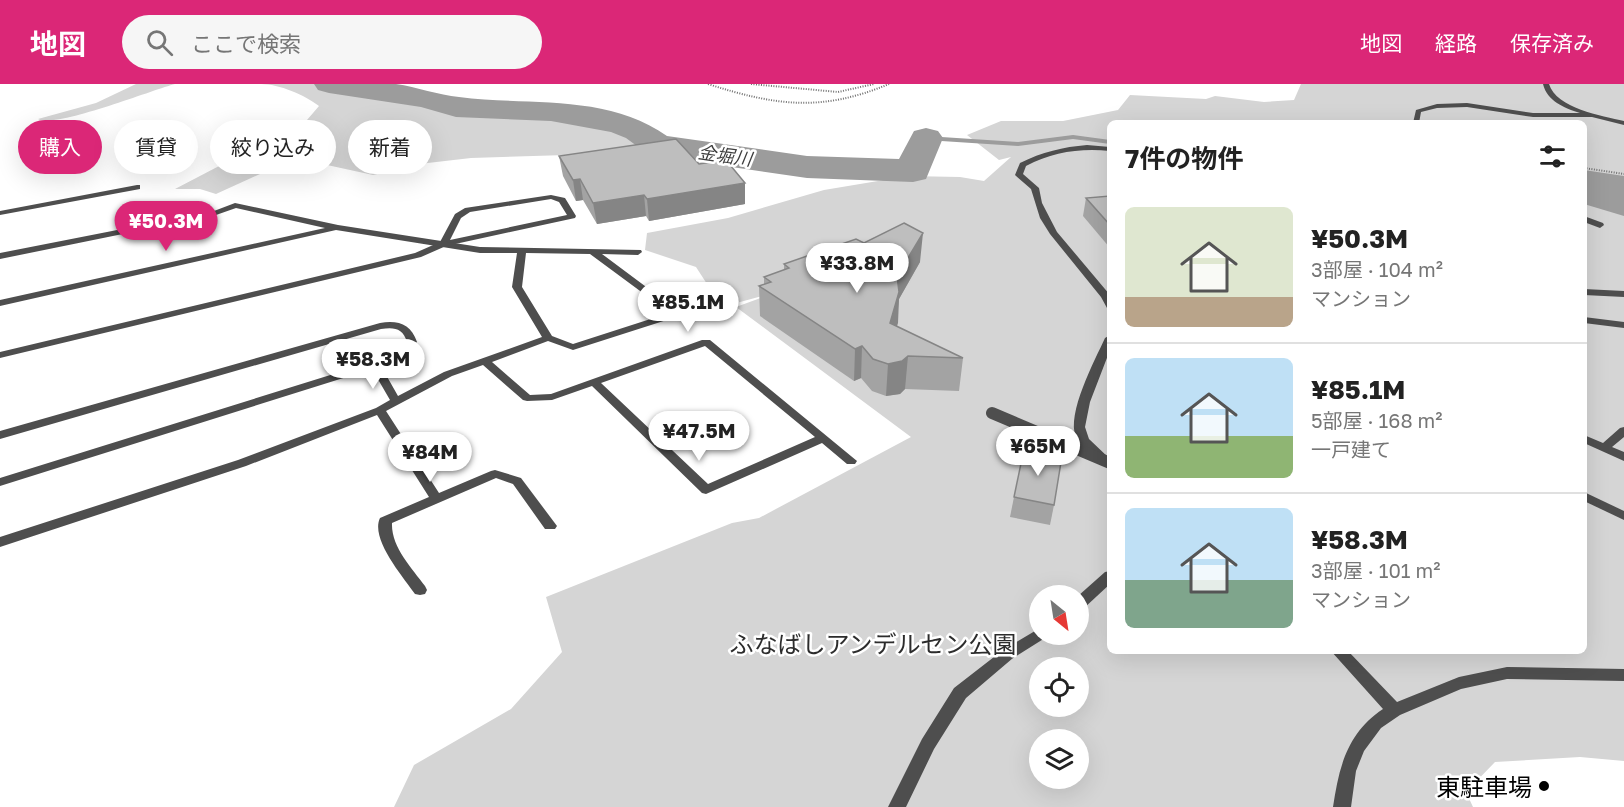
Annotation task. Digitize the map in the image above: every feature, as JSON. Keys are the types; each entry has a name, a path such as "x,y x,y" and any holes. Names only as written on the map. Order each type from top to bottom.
{"street":[{"path":"1546,84 1547,93 1554,99 1593,115 1624,123"},
{"path":"1417,120 1419,111 1452,105 1533,115 1593,115"},
{"path":"1107,149 1072,148 1044,154 1023,165 1019,175 1035,188 1037,203 1045,222 1107,298"},
{"path":"0,213 137,187"},
{"path":"0,355 418,255 443,243 572,216 562,200 551,197 468,210 458,216 443,243"},
{"path":"0,256 216,213 235,205 338,228 480,250 638,252"},
{"path":"1587,220 1600,225"},
{"path":"0,303 338,228"},
{"path":"522,250 518,287 548,338 573,347 672,315 658,300 592,251"},
{"path":"1587,292 1624,294"},
{"path":"1587,320 1624,325"},
{"path":"0,435 380,326 398,325 408,331 412,342 405,352 375,364 0,482"},
{"path":"0,542 242,463 380,410 448,374 548,338"},
{"path":"485,361 527,398 552,397 706,342 851,461"},
{"path":"1107,345 1093,376 1079,423 1081,435 1107,462"},
{"path":"375,364 396,402"},
{"path":"594,382 706,490 823,438"},
{"path":"380,410 436,498"},
{"path":"992,413 1107,464"},
{"path":"1604,448 1624,431"},
{"path":"1587,440 1624,457"},
{"path":"420,590 383,530 385,521 495,474 517,481 550,526"},
{"path":"1587,498 1624,516"},
{"path":"1089,594 1107,579"},
{"path":"897,807 928,744 960,693 1008,654 1029,641"},
{"path":"1342,654 1394,710"},
{"path":"1342,807 1347,771 1357,747 1375,723 1394,710 1459,683 1507,673 1624,675"}],"path":[{"path":"708,84 754,99 822,106 862,97 889,84"},
{"path":"751,84 838,92 874,84"},
{"path":"1587,168 1624,174"}],"green space":[{"path":"136,84 175,84 63,119 38,119 96,103"},
{"path":"261,84 324,84 407,97 457,110 504,109 547,113 616,126 656,149 690,153 686,156 633,153 471,158 432,162 432,120 348,120 348,170 336,167 336,120 307,120 319,106 292,91"},
{"name":"ふなばしアンデルセン公園","path":"1301,84 1624,84 1624,761 1580,757 1495,762 1466,792 1473,807 394,807 414,765 511,709 562,652 546,597 732,523 759,518 911,437 736,307 780,291 729,305 707,284 696,267 645,250 647,233 728,218 824,190 908,176 960,177 984,181 1011,157 999,160 967,135 1001,121 1063,121 1118,110 1130,95 1206,99 1215,96 1264,102 1294,100"},
{"path":"210,171 210,174 260,174 216,194 200,189 175,189"}],"shaded area":[{"path":"1587,170 1624,176 1624,216 1587,205"}],"building":[{"path":"676,139 699,164 726,160 745,183 647,199 644,195 593,203 580,179 573,180 559,156"},
{"path":"1107,196 1107,222 1086,198"},
{"path":"904,223 923,233 897,276 899,292 890,323 963,358 908,356 902,361 888,364 873,359 862,346 855,349 759,286 771,282 764,277 789,268 784,264 856,239 864,243"},
{"path":"1024,449 1062,456 1054,505 1014,497"}],"waterway":[{"name":"金堀川","path":"329,84 425,98 456,107 551,111 619,124 638,131 657,145 807,167 913,171 926,138"},
{"path":"926,138 1018,144 1073,137 1107,142"}],"place":[{"name":"東駐車場","path":"1544,786"}]}
